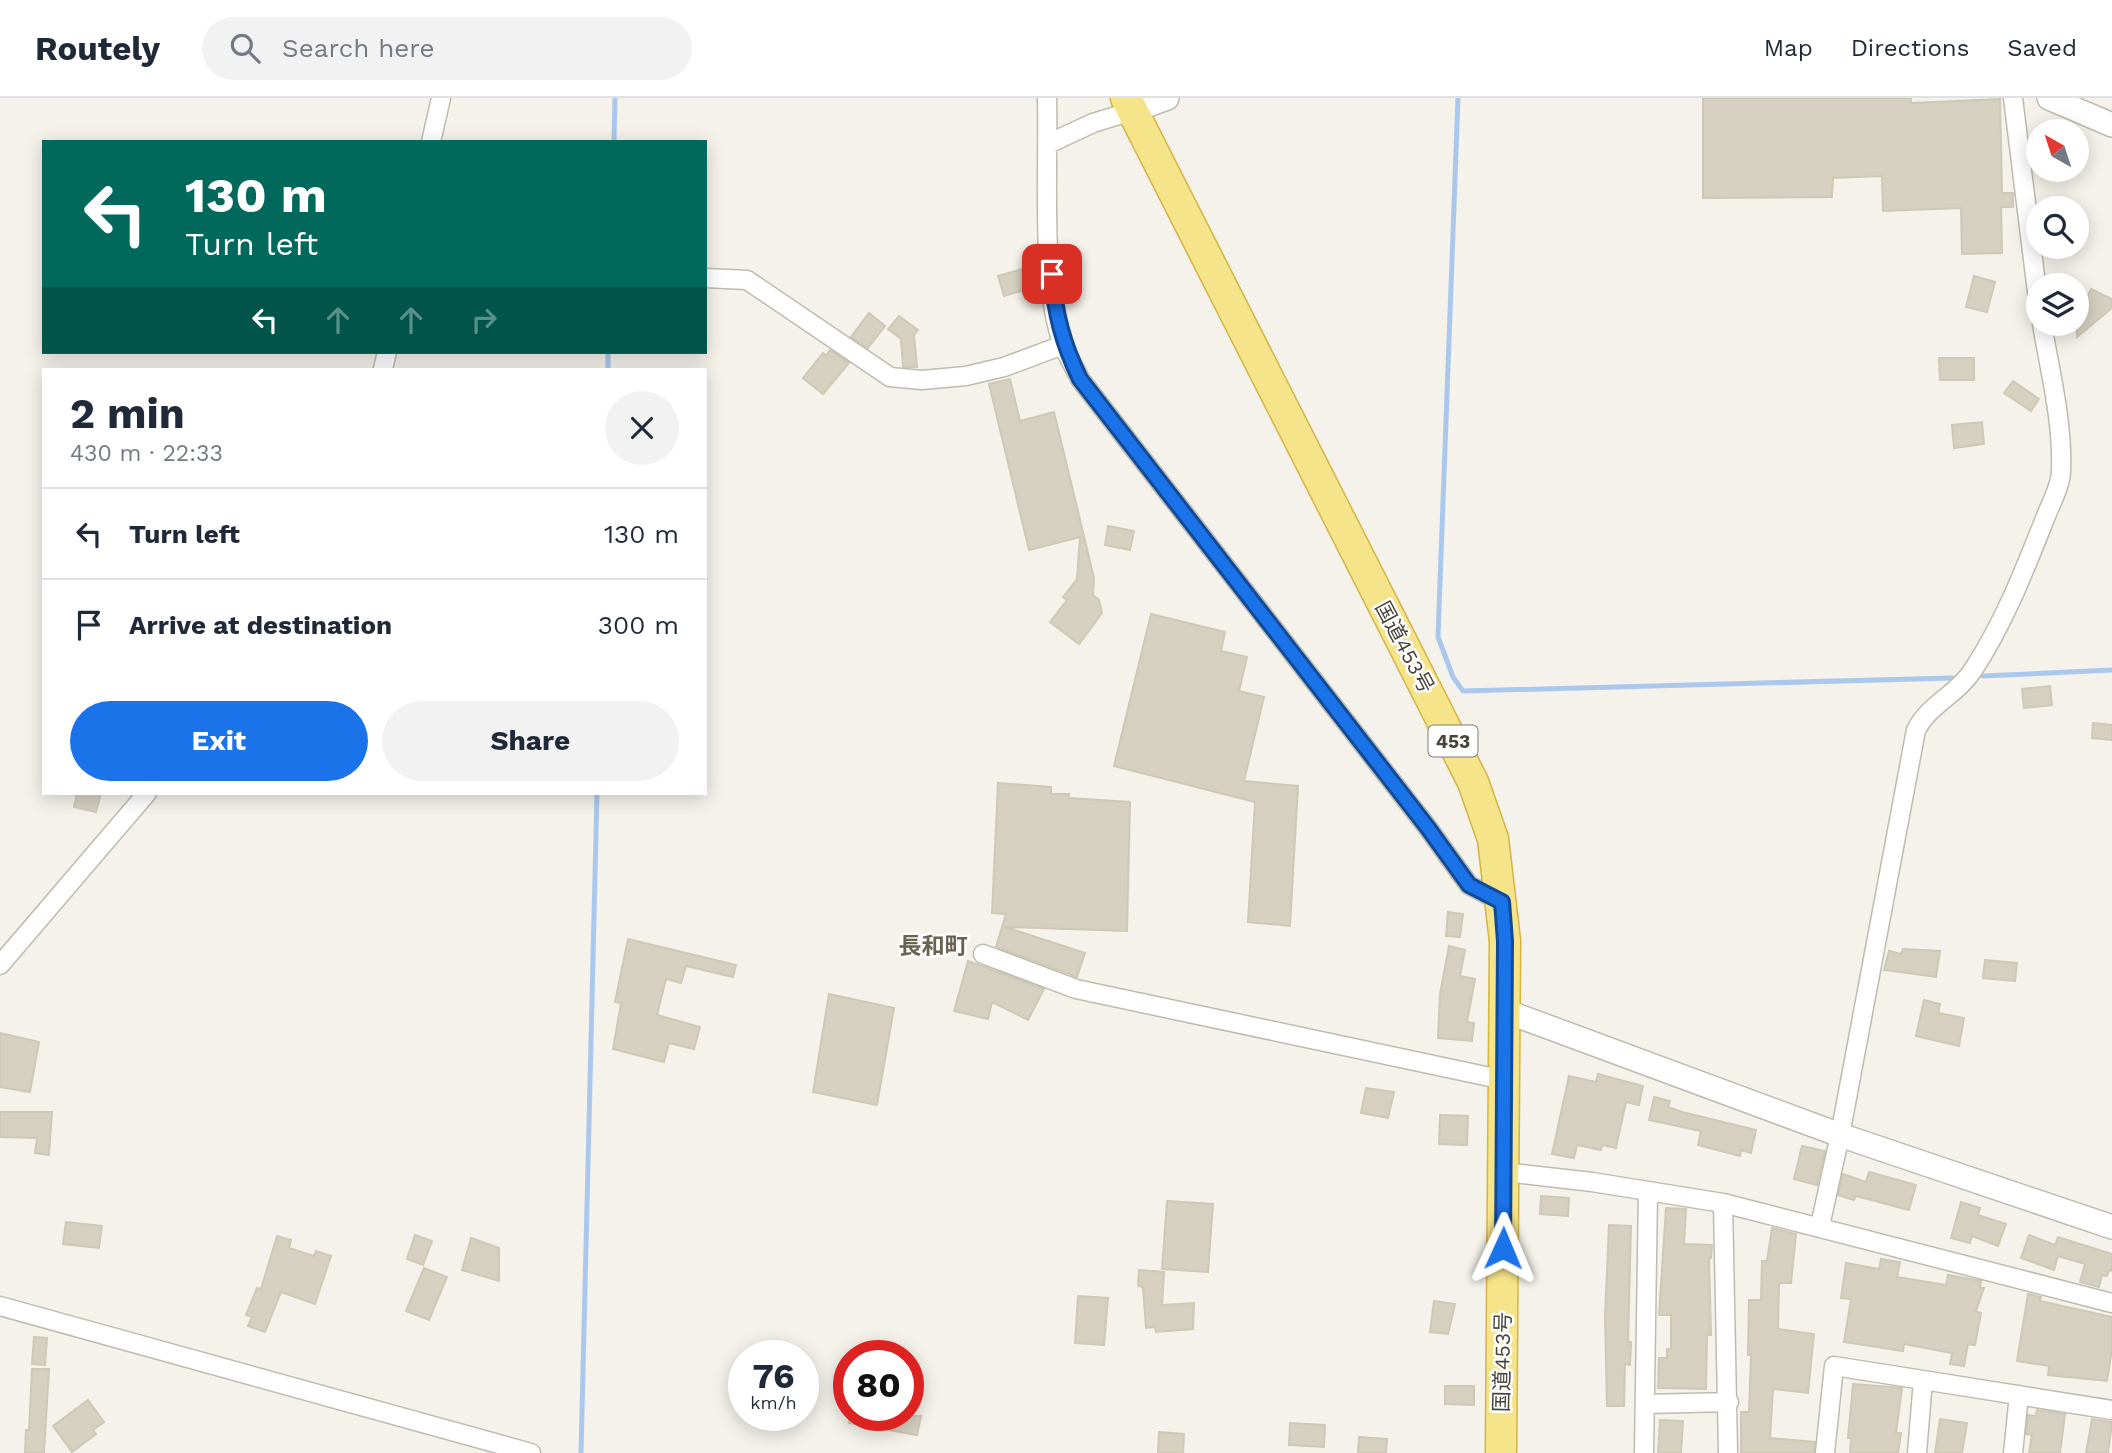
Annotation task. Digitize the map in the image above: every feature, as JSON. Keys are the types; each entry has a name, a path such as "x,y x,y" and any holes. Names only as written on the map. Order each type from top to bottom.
{"highway":[{"name":"国道453号","path":"1129,105 1473,782 1493,839 1502,902 1505,1011 1501,1453"}],"street":[{"path":"431,140 441,98"},
{"path":"1047,98 1050,253 1055,316 1063,345 1080,379 1428,828 1469,885 1502,902"},
{"path":"1048,144 1129,105 1167,98"},
{"path":"2013,98 2035,273"},
{"path":"2049,98 2112,125"},
{"path":"707,278 747,280 890,377 922,380 966,376 1063,345"},
{"path":"1820,1226 1840,1135 1916,730 1921,720 1939,702 1962,687 1990,645 2030,558 2061,474 2058,416 2044,336"},
{"path":"0,965 145,795"},
{"path":"983,954 1076,989 1504,1080"},
{"path":"1505,1011 1840,1135 2112,1227"},
{"path":"1504,1172 1723,1203 2112,1303"},
{"path":"1644,1453 1648,1191"},
{"path":"1723,1203 1728,1453"},
{"path":"0,1306 531,1453"},
{"path":"1825,1453 1834,1366 2112,1410"},
{"path":"1917,1453 1923,1380"},
{"path":"2013,1453 2019,1395"},
{"path":"1645,1404 1729,1402"}],"building":[{"path":"1703,98 1911,98 1911,103 2000,99 2002,193 2013,193 2013,207 2001,207 2002,253 1962,254 1961,208 1883,211 1882,176 1833,178 1832,197 1703,198"},
{"path":"1022,269 1027,289 1004,296 998,276"},
{"path":"1974,276 1995,282 1987,312 1966,307"},
{"path":"2091,289 2112,299 2112,308 2089,327"},
{"path":"869,313 885,326 868,348 851,337"},
{"path":"899,316 918,330 914,335 917,367 903,367 901,339 888,329"},
{"path":"830,350 849,363 823,394 803,378 823,353 826,356"},
{"path":"1939,358 1974,358 1974,380 1940,380"},
{"path":"1010,379 1020,421 1054,412 1094,578 1093,595 1099,600 1102,613 1079,644 1050,622 1067,600 1063,597 1077,579 1080,537 1029,550 989,384"},
{"path":"2013,381 2039,399 2031,411 2004,393"},
{"path":"1982,422 1984,444 1954,448 1952,425"},
{"path":"1108,526 1134,531 1130,550 1105,545"},
{"path":"1151,614 1225,632 1221,651 1247,657 1239,691 1264,697 1244,781 1298,786 1290,926 1248,922 1255,802 1114,766"},
{"path":"2050,686 2052,705 2024,708 2022,689"},
{"path":"2093,723 2112,725 2112,740 2092,738"},
{"path":"998,783 1051,787 1051,794 1069,794 1069,798 1130,802 1127,931 1005,927 1085,953 1077,977 996,947 1006,914 992,913"},
{"path":"77,795 100,795 96,812 74,807"},
{"path":"1448,912 1463,914 1460,937 1446,936"},
{"path":"628,939 736,965 733,977 686,966 681,983 666,979 657,1015 700,1027 694,1049 669,1043 664,1062 613,1049 621,1003 615,1002"},
{"path":"1449,946 1465,950 1460,976 1475,979 1467,1022 1474,1023 1472,1041 1438,1038 1440,994"},
{"path":"1903,949 1940,951 1936,977 1884,970 1889,951 1901,954"},
{"path":"1985,960 2017,963 2015,981 1983,978"},
{"path":"968,961 1044,989 1028,1020 992,1002 988,1019 954,1011"},
{"path":"829,994 894,1008 877,1105 813,1092"},
{"path":"1924,1000 1940,1004 1938,1013 1964,1018 1959,1046 1916,1036"},
{"path":"0,1033 39,1042 30,1092 0,1087"},
{"path":"1598,1074 1643,1086 1639,1105 1626,1102 1616,1148 1602,1145 1601,1150 1577,1145 1574,1158 1552,1154 1569,1076 1596,1082"},
{"path":"1366,1088 1394,1092 1388,1118 1361,1113"},
{"path":"1654,1097 1670,1101 1668,1107 1682,1112 1756,1130 1751,1153 1741,1150 1740,1156 1698,1145 1701,1131 1649,1120"},
{"path":"0,1112 52,1112 49,1155 35,1153 37,1138 0,1137"},
{"path":"1440,1115 1468,1116 1467,1145 1439,1144"},
{"path":"1802,1146 1825,1151 1817,1185 1794,1179"},
{"path":"1869,1172 1916,1185 1909,1210 1856,1196 1854,1200 1838,1195 1843,1174 1866,1182"},
{"path":"1541,1196 1569,1198 1568,1216 1540,1214"},
{"path":"1167,1201 1213,1204 1208,1272 1162,1269"},
{"path":"1961,1202 1980,1208 1978,1215 2006,1224 1998,1246 1972,1236 1970,1243 1951,1238"},
{"path":"1666,1208 1686,1209 1684,1244 1712,1245 1709,1258 1711,1335 1707,1335 1706,1389 1658,1388 1659,1358 1667,1358 1667,1349 1671,1349 1671,1315 1659,1315"},
{"path":"66,1222 102,1226 99,1248 63,1244"},
{"path":"1609,1225 1631,1226 1628,1342 1631,1342 1630,1365 1625,1364 1624,1406 1607,1406 1605,1317"},
{"path":"1772,1228 1796,1234 1791,1283 1779,1283 1778,1329 1814,1334 1808,1393 1773,1389 1770,1438 1815,1442 1814,1453 1741,1453 1741,1412 1749,1412 1749,1300 1761,1300 1762,1261 1767,1261"},
{"path":"415,1235 432,1241 423,1265 407,1259"},
{"path":"2029,1235 2055,1245 2058,1237 2112,1254 2112,1271 2109,1270 2107,1276 2102,1275 2099,1287 2080,1282 2085,1264 2058,1256 2054,1270 2021,1258"},
{"path":"277,1236 291,1240 289,1248 314,1256 316,1251 331,1256 315,1304 281,1292 265,1332 248,1326 252,1317 246,1315 257,1288 261,1289"},
{"path":"471,1238 499,1248 499,1281 462,1270"},
{"path":"1881,1259 1900,1262 1897,1277 1946,1285 1948,1275 1981,1281 1980,1288 1984,1288 1976,1311 1981,1313 1975,1345 1968,1344 1964,1366 1950,1364 1952,1353 1904,1344 1903,1351 1844,1342 1851,1299 1841,1298 1846,1263 1879,1269"},
{"path":"424,1268 447,1277 429,1320 406,1311"},
{"path":"1139,1270 1164,1272 1162,1305 1194,1303 1193,1329 1156,1332 1155,1327 1146,1328 1143,1287 1138,1286"},
{"path":"2028,1294 2041,1297 2040,1301 2112,1317 2112,1350 2107,1381 2048,1375 2049,1366 2017,1361"},
{"path":"1078,1296 1108,1298 1104,1345 1075,1343"},
{"path":"1434,1301 1455,1304 1448,1334 1430,1332"},
{"path":"34,1337 47,1338 45,1365 32,1364"},
{"path":"32,1369 49,1369 44,1453 25,1453"},
{"path":"1853,1384 1902,1388 1896,1433 1901,1433 1898,1453 1850,1453 1851,1438 1848,1438"},
{"path":"1445,1386 1474,1386 1474,1405 1445,1404"},
{"path":"88,1400 104,1422 93,1430 96,1434 72,1452 53,1426"},
{"path":"2037,1410 2065,1414 2060,1453 2029,1453 2032,1435 2026,1434 2028,1415 2036,1416"},
{"path":"1940,1419 1967,1423 1962,1453 1935,1453"},
{"path":"2092,1419 2112,1422 2108,1453 2086,1453"},
{"path":"1660,1420 1683,1421 1681,1453 1658,1453"},
{"path":"1290,1423 1325,1425 1324,1447 1289,1445"},
{"path":"894,1431 918,1431 917,1435"},
{"path":"1159,1432 1184,1434 1183,1453 1158,1453"},
{"path":"1359,1437 1387,1439 1386,1453 1358,1453"}],"waterway":[{"path":"614,140 615,98"},
{"path":"1458,98 1438,637 1453,677 1463,691 1952,678"},
{"path":"608,354 608,368"},
{"path":"1983,676 2112,670"},
{"path":"581,1453 597,795"}],"district":[{"name":"長和町","path":"933,946"}],"route":[{"path":"1052,274 1055,316 1063,345 1080,379 1428,828 1469,885 1502,902 1505,941 1503,1248"}]}
